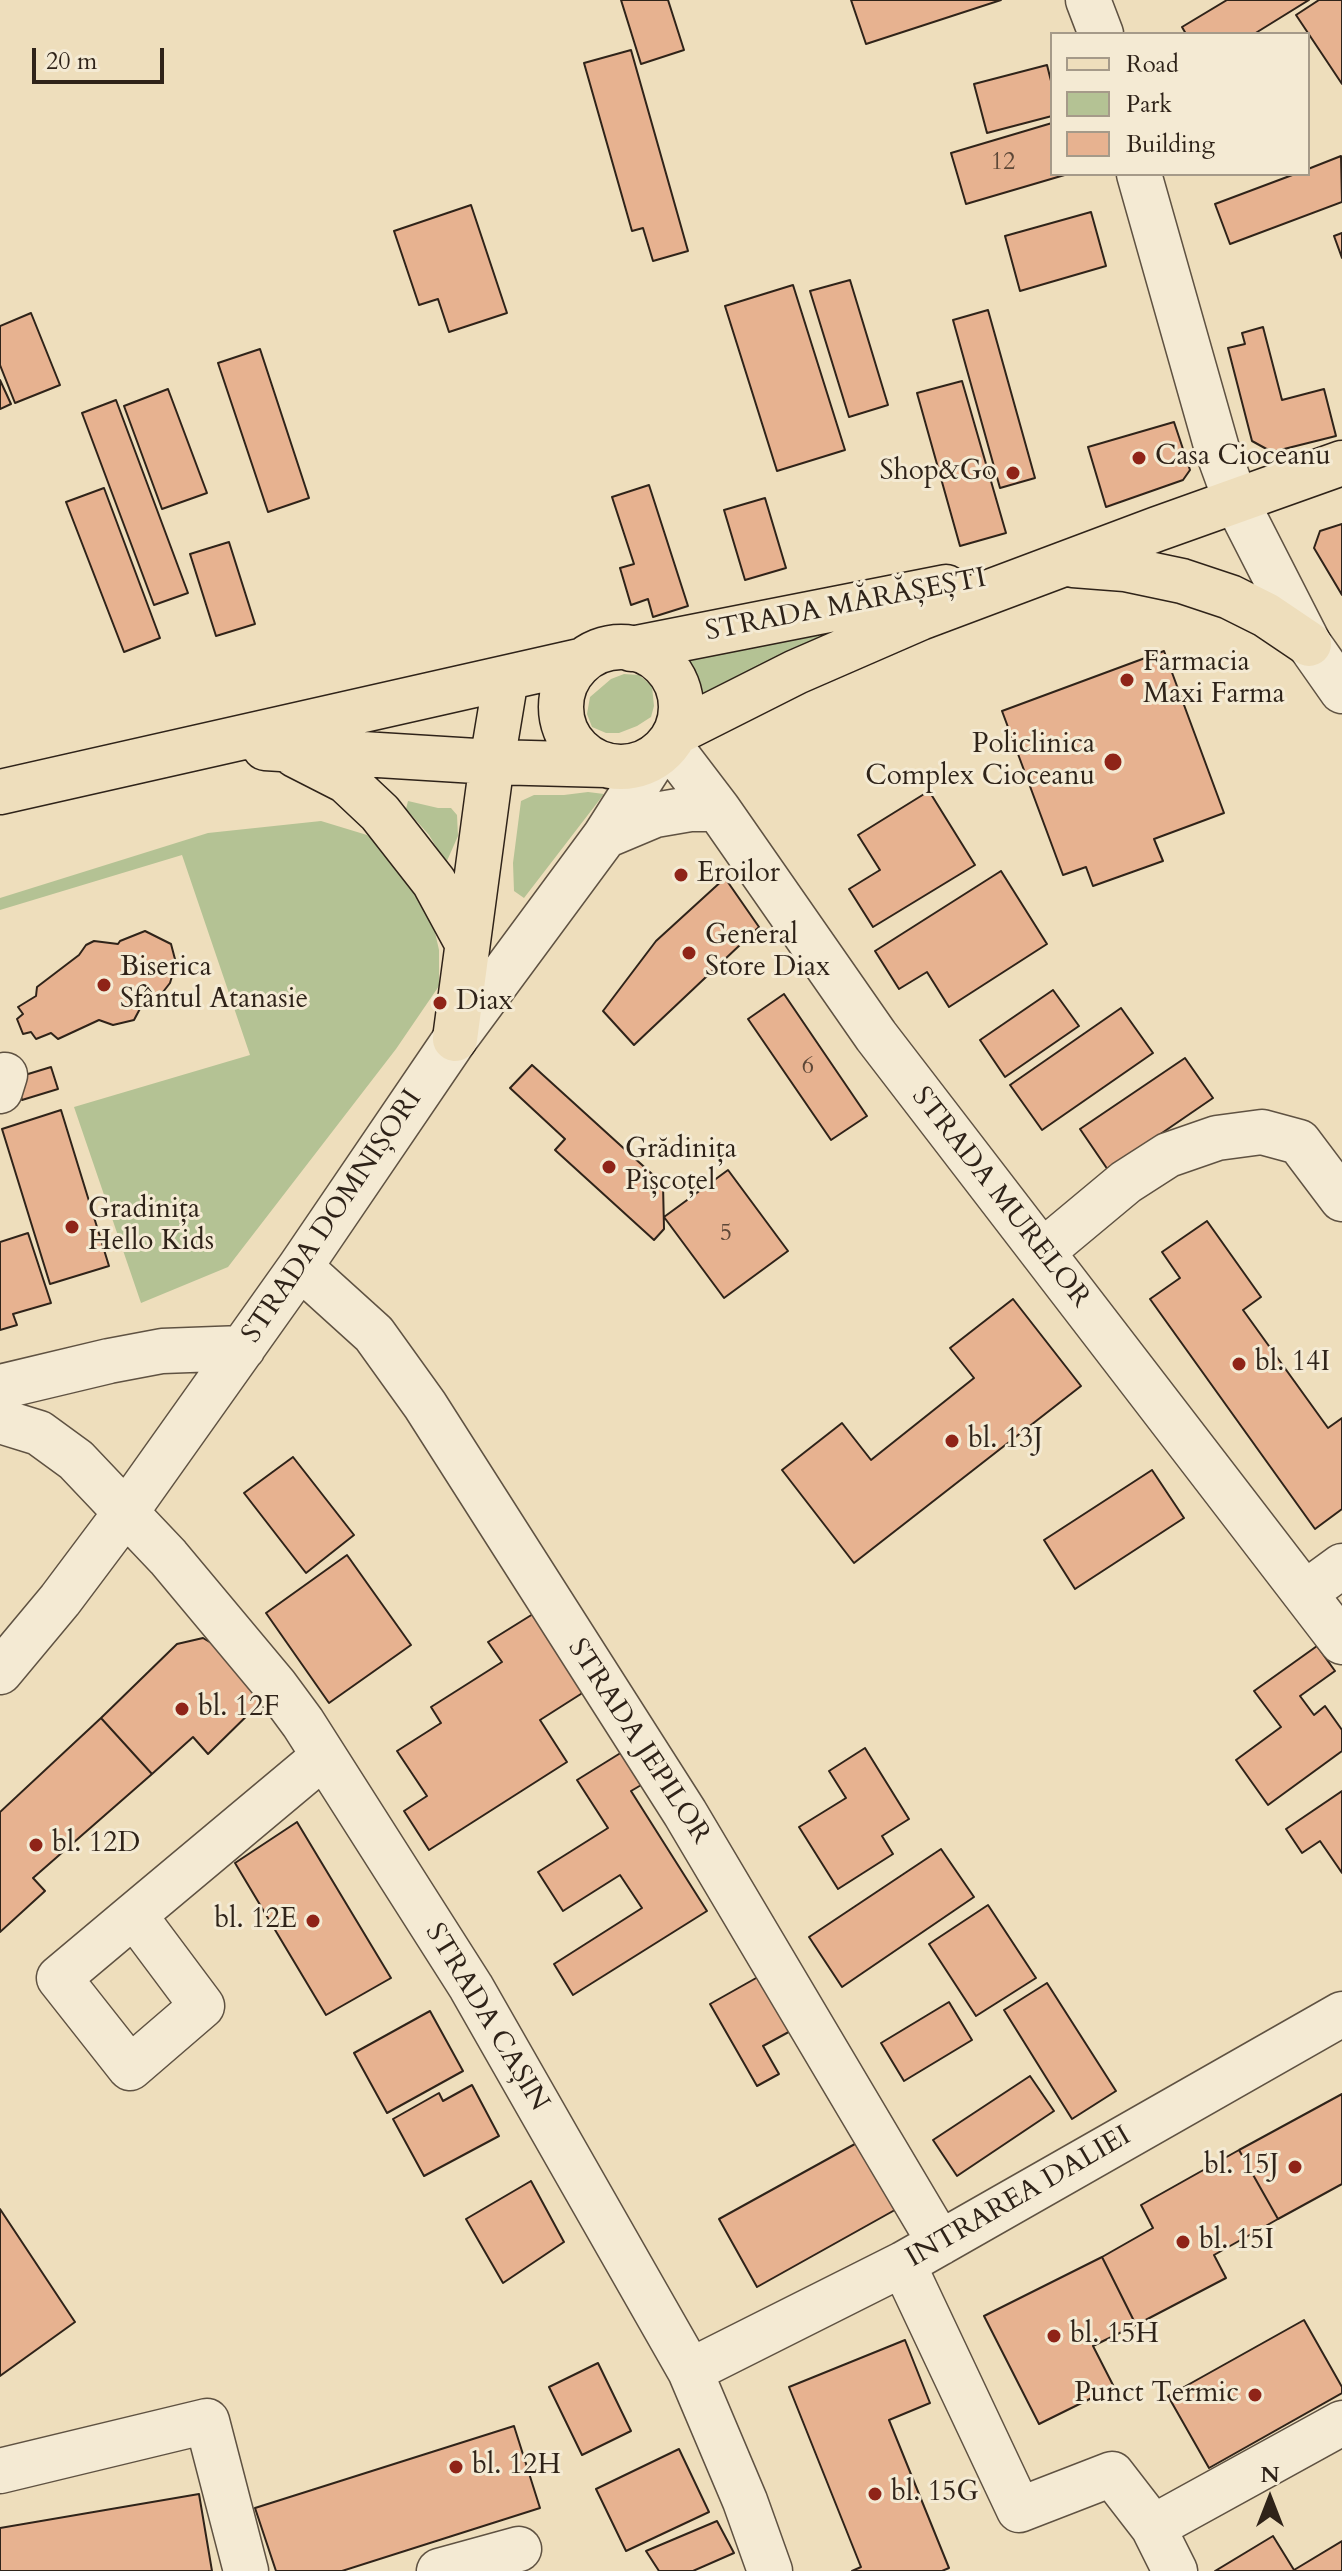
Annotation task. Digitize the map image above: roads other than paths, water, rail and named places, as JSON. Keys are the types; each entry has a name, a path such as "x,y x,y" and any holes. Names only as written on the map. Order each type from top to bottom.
{"main road":[{"name":"STRADA MĂRĂȘEȘTI","path":"668,744 796,672 920,618 1342,463"},
{"name":"STRADA MĂRĂȘEȘTI","path":"631,649 1062,564"},
{"path":"1062,564 1125,569 1182,581 1230,597 1266,615 1309,644"},
{"path":"0,792 580,661 604,650 631,649 648,654 663,664 674,678 681,695 683,713 668,744 623,766 492,762 209,745"},
{"path":"580,661 571,671 560,695 561,721 572,745 593,761 606,765"},
{"path":"455,1039 466,941 506,678"},
{"path":"282,749 346,781 380,813 434,882 466,941"}],"street":[{"path":"1140,176 1217,449 1236,501 1309,644 1342,691"},
{"name":"STRADA MURELOR","path":"668,744 718,809 876,1036 1342,1642"},
{"name":"STRADA DOMNIȘORI","path":"0,1672 60,1600 126,1512 300,1267 455,1039 605,836 668,744"},
{"path":"605,836 655,815 690,809 718,809"},
{"path":"1042,1252 1126,1182 1168,1155 1217,1138 1262,1132 1299,1142 1342,1199"},
{"name":"STRADA JEPILOR","path":"300,1267 374,1334 425,1405 685,1813 940,2243"},
{"path":"0,1387 162,1351 243,1348"},
{"name":"STRADA CAȘIN","path":"0,1421 39,1433 76,1460 168,1557 275,1685 324,1756 471,1987 690,2371 745,2501 770,2571"},
{"path":"1305,1593 1342,1566"},
{"path":"134,1915 324,1756"},
{"name":"INTRAREA DALIEI","path":"690,2371 903,2264 1342,2014"},
{"path":"903,2264 1019,2510 1112,2474 1153,2527 1175,2571"},
{"path":"0,2471 207,2421 246,2571"},
{"path":"1153,2527 1342,2423"},
{"path":"439,2571 519,2549"}],"place":[{"name":"Casa Cioceanu","path":"1139,458"},
{"name":"Shop&Go","path":"1013,473"},
{"name":"Farmacia Maxi Farma","path":"1127,680"},
{"name":"Policlinica Complex Cioceanu","path":"1113,762"},
{"name":"Eroilor","path":"681,875"},
{"name":"General Store Diax","path":"689,953"},
{"name":"Biserica Sfântul Atanasie","path":"104,985"},
{"name":"Diax","path":"440,1003"},
{"name":"Grădinița Pișcoțel","path":"609,1167"},
{"name":"Gradinița Hello Kids","path":"72,1227"},
{"name":"bl. 14I","path":"1239,1364"},
{"name":"bl. 13J","path":"952,1441"},
{"name":"bl. 12F","path":"182,1709"},
{"name":"bl. 12D","path":"36,1845"},
{"name":"bl. 12E","path":"313,1921"},
{"name":"bl. 15J","path":"1295,2167"},
{"name":"bl. 15I","path":"1183,2242"},
{"name":"bl. 15H","path":"1054,2336"},
{"name":"Punct Termic","path":"1255,2395"},
{"name":"bl. 12H","path":"456,2467"},
{"name":"bl. 15G","path":"875,2494"}]}
